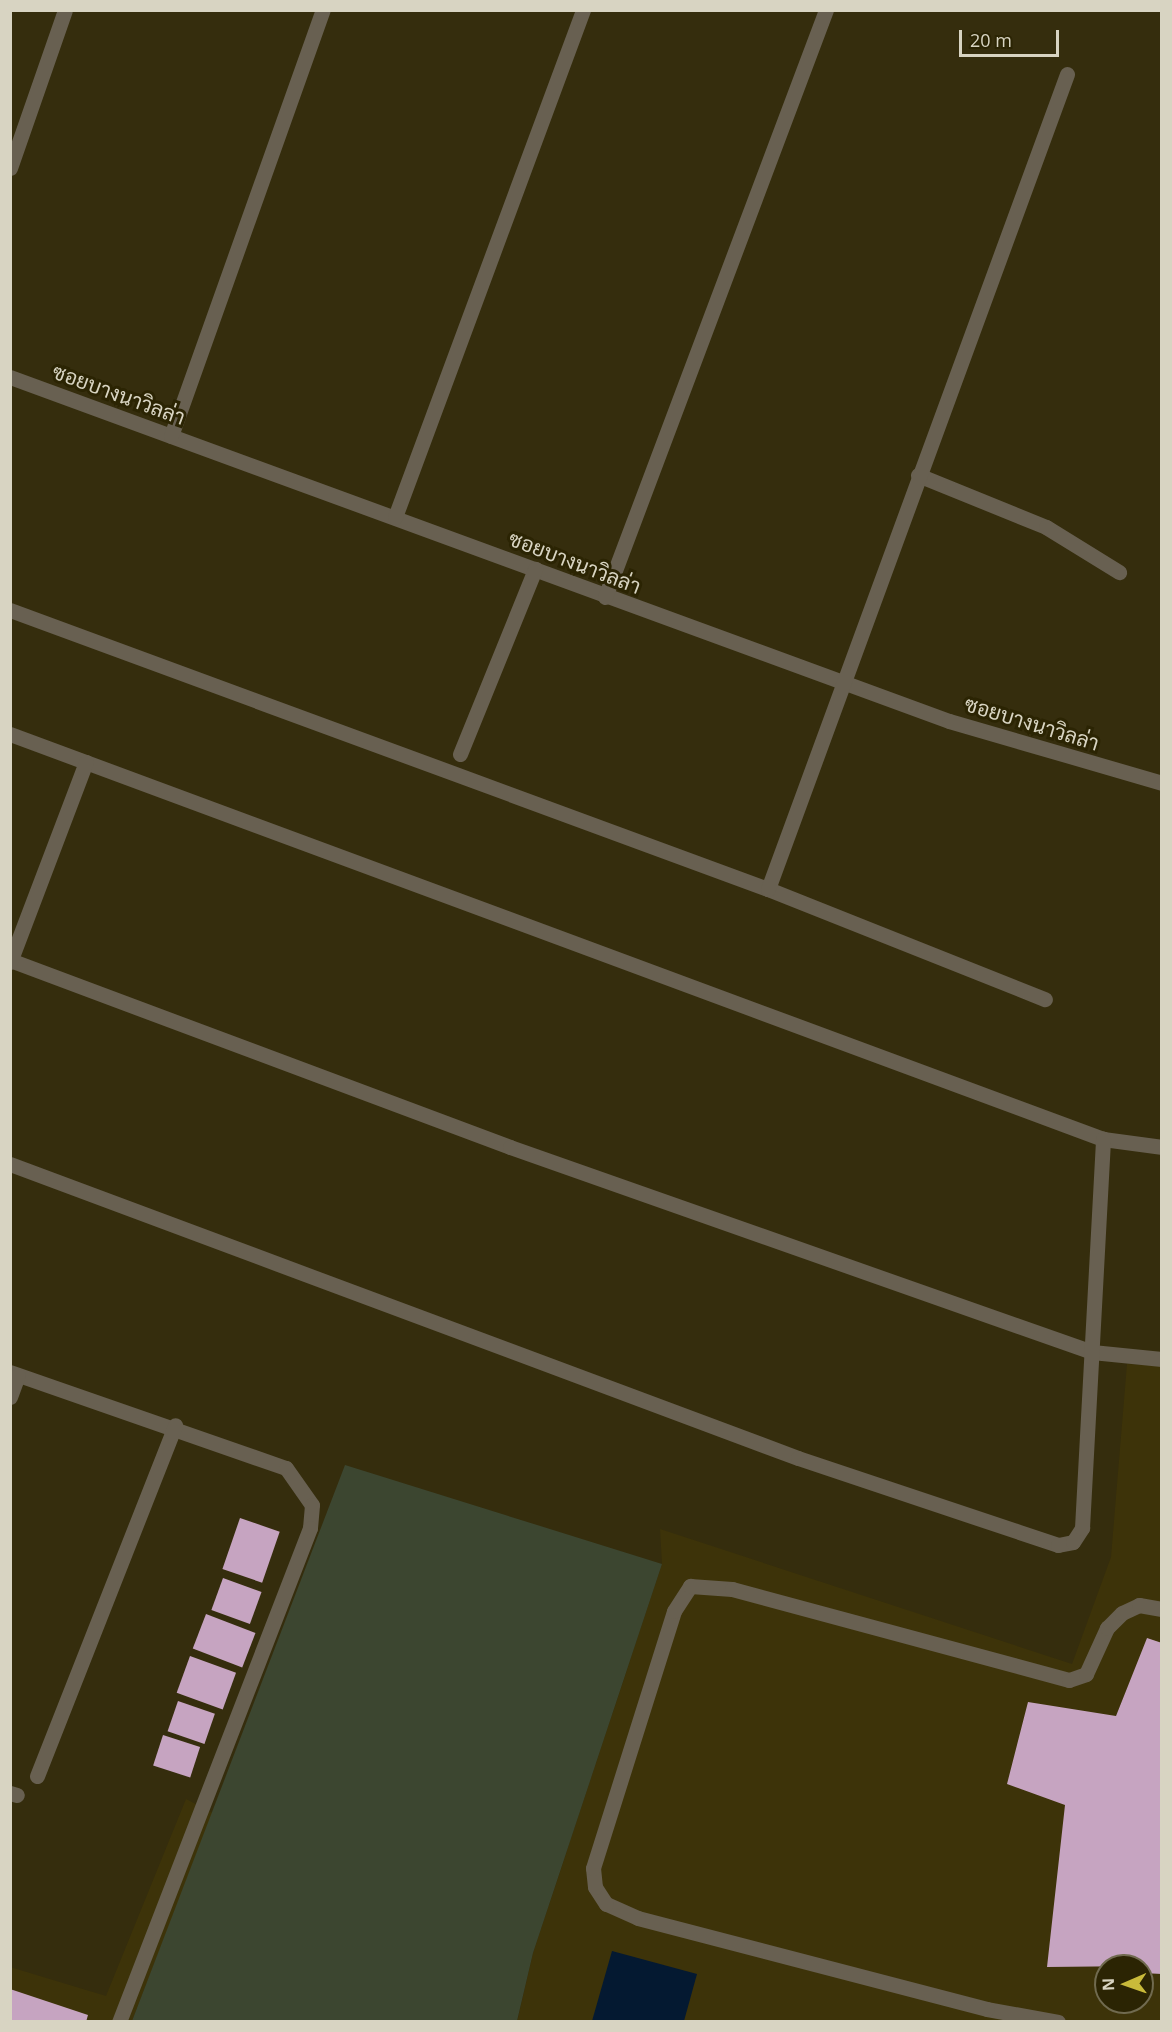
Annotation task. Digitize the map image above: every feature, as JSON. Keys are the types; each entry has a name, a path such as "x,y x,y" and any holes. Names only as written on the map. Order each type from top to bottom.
{"street":[{"path":"10,168 65,10"},
{"path":"171,436 323,10"},
{"path":"395,517 583,10"},
{"path":"605,597 826,10"},
{"path":"768,889 1067,74"},
{"name":"ซอยบางนาวิลล่า","path":"10,377 843,683 1161,783"},
{"path":"918,475 1029,519 1119,572"},
{"path":"460,754 535,569"},
{"path":"10,610 768,889 1045,999"},
{"path":"10,734 1103,1139 1161,1147"},
{"path":"86,762 11,961 521,1151 1092,1352 1161,1359"},
{"path":"10,1164 1040,1543 1073,1542 1082,1528 1103,1139"},
{"path":"10,1397 14,1374 175,1425 286,1468 312,1505 310,1528 119,2022"},
{"path":"37,1776 175,1425"},
{"path":"1058,2022 987,2009 638,1918 606,1904 595,1887 593,1869 674,1611 690,1586 732,1589 1069,1680 1086,1674 1107,1628 1122,1613 1139,1605 1161,1610"}],"shaded area":[{"path":"1127,1364 1161,1366 1161,2021 517,2022 533,1953 662,1564 660,1529 1072,1664 1111,1557"},
{"path":"186,1799 213,1813 132,2021 11,2021 10,1967 106,1996"}],"green space":[{"path":"345,1465 662,1564 533,1953 517,2021 132,2021"}],"water":[{"path":"612,1951 697,1974 684,2021 592,2021"}],"building":[{"path":"240,1518 280,1532 262,1583 222,1569"},
{"path":"223,1578 262,1592 250,1624 211,1610"},
{"path":"206,1614 255,1633 242,1668 193,1649"},
{"path":"1147,1638 1162,1643 1162,1974 1154,1974 1154,1954 1094,1954 1094,1967 1047,1967 1065,1805 1007,1784 1028,1702 1116,1716"},
{"path":"190,1656 236,1673 223,1709 177,1693"},
{"path":"178,1701 215,1714 204,1744 168,1731"},
{"path":"163,1735 200,1747 190,1777 153,1765"},
{"path":"10,1989 88,2015 86,2022 10,2022"}]}
